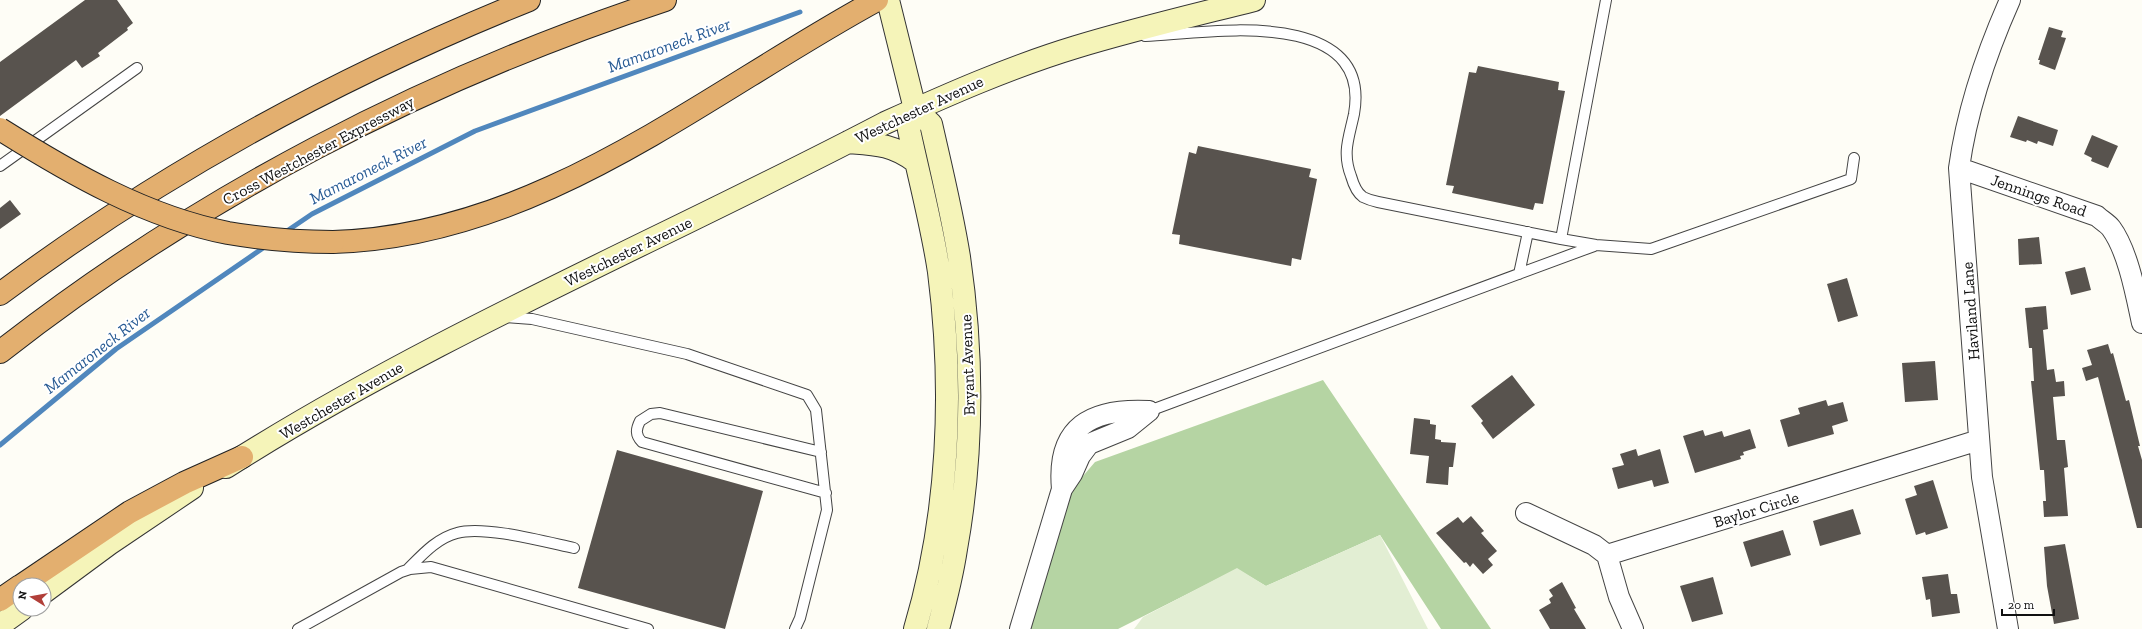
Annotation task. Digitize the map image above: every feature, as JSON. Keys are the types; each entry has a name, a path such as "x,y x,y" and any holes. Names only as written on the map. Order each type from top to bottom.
{"highway":[{"path":"0,294 107,218 245,134 309,99 412,49 528,0"},
{"name":"Cross Westchester Expressway","path":"0,352 61,306 145,248 225,199 308,152 364,123 479,70 568,34 664,0"},
{"path":"0,129 106,189 148,208 180,220 215,230 251,237 333,242 381,239 426,232 480,216 544,190 635,144 877,0"},
{"path":"34,577 130,512 184,483 242,457"},
{"path":"0,600 12,592"}],"main road":[{"path":"888,0 915,109"},
{"name":"Westchester Avenue","path":"52,586 143,521 242,457 348,394 495,317 915,109 955,91 1015,68 1108,38 1254,0"},
{"name":"Bryant Avenue","path":"915,629 925,592 937,528 944,466 947,391 939,272 908,130 915,109 931,124 950,210 964,299 969,364 969,419 962,511 956,549 938,629"},
{"path":"848,142 884,145 907,155 916,162"},
{"path":"0,625 12,616"}],"street":[{"name":"Haviland Lane","path":"2008,629 1982,477 1959,168 1963,138 1974,96 1993,37 2010,0"},
{"name":"Jennings Road","path":"1959,168 2097,216 2111,227 2119,242 2132,280 2142,323"},
{"path":"1020,629 1062,489 1060,471 1063,451 1069,439 1086,422 1097,416 1126,410 1149,411"},
{"name":"Baylor Circle","path":"1607,555 1980,440"},
{"path":"1526,513 1594,545 1607,555 1619,597 1633,629"}],"lane":[{"path":"1561,239 1606,0"},
{"path":"1108,38 1247,31 1297,36 1318,43 1337,53 1345,61 1352,75 1356,89 1346,155 1354,184 1363,196 1378,202 1596,245 1651,249 1850,179 1854,158"},
{"path":"1,164 136,68"},
{"path":"1519,274 1528,232"},
{"path":"1149,411 1596,245"},
{"path":"495,317 532,319 687,354 800,391 807,395 816,410 827,510 800,618 795,629"},
{"path":"821,452 660,413 651,414 640,421 637,432 638,438 642,442 826,493"},
{"path":"298,629 406,570 432,546 457,532 488,531 574,548"},
{"path":"406,570 431,567 648,629"}],"green space":[{"path":"1323,380 1491,629 1441,629 1380,535 1266,586 1237,569 1118,629 1030,629 1072,489 1095,462"},
{"path":"1380,535 1428,629 1134,629 1143,617 1237,568 1266,586"}],"building":[{"path":"85,0 117,0 133,23 127,28 128,30 98,53 100,56 82,68 76,60 0,116 0,62"},
{"path":"2049,27 2063,31 2061,37 2066,38 2055,70 2039,64 2040,60 2038,60"},
{"path":"1478,66 1559,82 1558,90 1565,91 1543,204 1535,203 1533,210 1452,193 1454,186 1446,185 1469,72 1476,73"},
{"path":"2018,116 2058,130 2053,146 2038,141 2037,144 2027,140 2026,142 2010,137"},
{"path":"2092,135 2118,146 2108,168 2091,161 2092,158 2084,154"},
{"path":"1198,146 1311,169 1309,177 1317,179 1301,260 1292,258 1291,266 1179,244 1180,235 1172,234 1189,152 1196,154"},
{"path":"10,200 21,214 0,229 0,208"},
{"path":"2039,237 2042,264 2019,265 2018,239"},
{"path":"2085,267 2091,290 2071,295 2065,272"},
{"path":"1847,278 1858,316 1838,322 1827,284"},
{"path":"2046,306 2048,329 2043,330 2047,370 2054,369 2056,382 2064,381 2065,396 2053,397 2057,440 2065,440 2068,467 2064,468 2068,516 2044,517 2043,501 2046,501 2044,470 2040,470 2031,381 2034,381 2032,348 2029,348 2025,308"},
{"path":"2108,344 2111,354 2113,353 2126,401 2129,400 2140,446 2138,446 2142,460 2142,528 2137,528 2098,377 2086,381 2082,368 2092,365 2087,350"},
{"path":"1935,361 1938,400 1905,402 1902,363"},
{"path":"1512,375 1535,405 1493,439 1481,423 1483,421 1471,406"},
{"path":"1826,400 1828,406 1843,402 1848,421 1832,426 1834,434 1788,447 1780,420 1800,414 1798,408"},
{"path":"1414,418 1430,420 1430,424 1436,425 1435,439 1441,440 1441,442 1456,443 1453,467 1449,467 1448,485 1426,483 1429,456 1410,454"},
{"path":"1750,429 1756,448 1743,452 1744,455 1740,456 1741,459 1695,473 1683,436 1703,430 1705,436 1722,431 1724,437"},
{"path":"1636,449 1638,456 1660,449 1669,483 1654,487 1652,480 1618,489 1612,468 1624,465 1620,454"},
{"path":"617,450 763,491 725,629 578,588"},
{"path":"1933,480 1948,528 1926,535 1925,532 1916,535 1905,499 1917,495 1914,486"},
{"path":"1853,509 1861,534 1820,546 1813,521"},
{"path":"1471,516 1484,531 1481,533 1497,551 1488,559 1493,565 1483,574 1473,563 1470,567 1466,562 1464,563 1436,533 1458,517 1463,523"},
{"path":"1783,530 1791,555 1751,567 1743,542"},
{"path":"2065,544 2079,619 2054,624 2047,586 2044,547"},
{"path":"1948,574 1951,594 1957,594 1960,613 1932,617 1930,599 1926,600 1922,577"},
{"path":"1713,577 1723,614 1692,622 1680,586"},
{"path":"1562,582 1576,608 1574,609 1586,629 1550,629 1539,610 1551,603 1549,599 1553,596 1549,590"}],"waterway":[{"name":"Mamaroneck River","path":"284,233 312,214 475,131 800,12"},
{"name":"Mamaroneck River","path":"0,445 116,349 266,246"}]}
